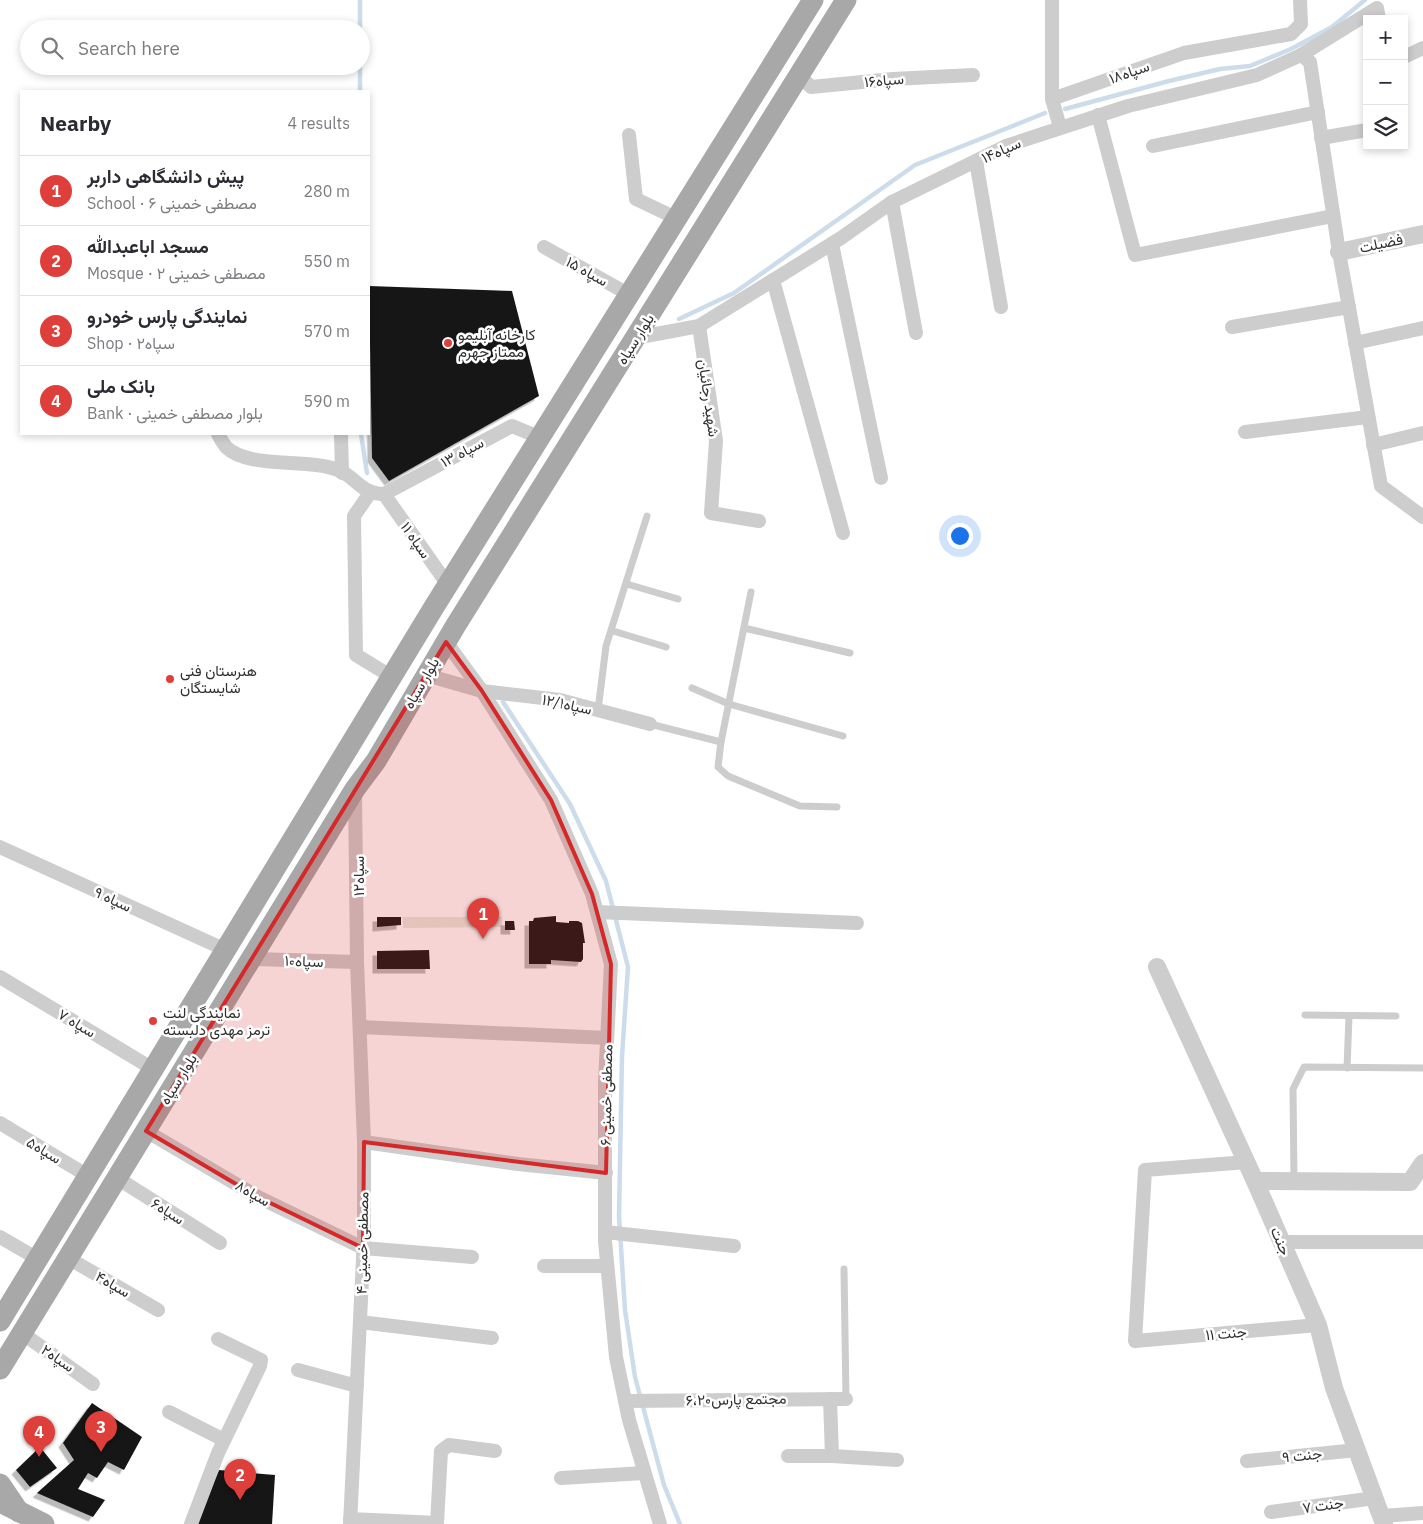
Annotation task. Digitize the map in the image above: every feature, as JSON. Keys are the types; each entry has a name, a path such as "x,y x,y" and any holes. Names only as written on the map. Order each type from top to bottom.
{"main road":[{"name":"بلوار سپاه","path":"0,1321 448,585 813,0"},
{"name":"بلوار سپاه","path":"0,1368 355,789 376,761 446,642 846,0"},
{"path":"334,771 355,789"},
{"path":"0,1484 19,1512"},
{"path":"0,1502 44,1524"}],"street":[{"path":"1052,0 1052,99 1060,127"},
{"name":"سپاه۱۸","path":"1052,99 1184,53 1291,34 1301,24 1300,0"},
{"name":"سپاه۱۴","path":"1366,15 1377,8 1378,15"},
{"name":"سپاه۱۴","path":"635,338 699,326 832,244 892,202 1006,146 1098,115 1257,75 1301,55 1363,17"},
{"path":"1408,56 1423,48"},
{"path":"1301,55 1310,62 1339,252 1381,486 1423,517"},
{"name":"سپاه۱۶","path":"799,75 811,87 893,78 973,75"},
{"path":"1153,146 1318,112"},
{"path":"1098,115 1135,255 1333,216"},
{"path":"1321,138 1363,131"},
{"path":"629,135 636,199 678,219"},
{"path":"976,162 1001,307"},
{"path":"892,202 916,333"},
{"name":"فضیلت","path":"1339,252 1423,234"},
{"path":"832,244 881,478"},
{"name":"سپاه ۱۵","path":"544,247 630,294"},
{"path":"773,280 843,533"},
{"path":"1232,327 1349,307"},
{"name":"شهید رجائیان","path":"699,326 716,441 711,513 759,521"},
{"path":"1355,343 1423,328"},
{"path":"1245,432 1368,417"},
{"name":"سپاه ۱۳","path":"384,494 512,426 541,438"},
{"path":"1373,445 1423,433"},
{"path":"219,435 227,448 252,459 298,462 338,470 370,493 384,494"},
{"path":"341,435 342,473"},
{"path":"370,493 354,516 356,656 392,677"},
{"name":"سپاه ۱۱","path":"384,494 448,585"},
{"path":"446,642 482,691"},
{"name":"سپاه۱۲/۱","path":"426,675 482,691 560,700 650,724"},
{"name":"مصطفی خمینی ۶","path":"482,691 551,800 592,894 611,964 605,1082 605,1232 607,1266 616,1357 625,1401 660,1524"},
{"name":"سپاه۱۲","path":"355,789 358,837 357,962"},
{"name":"سپاه ۹","path":"0,847 226,950"},
{"path":"597,912 857,922"},
{"name":"سپاه۱۰","path":"251,959 357,962"},
{"name":"مصطفی خمینی ۴","path":"350,1522 363,1248 364,1142 357,962"},
{"name":"جنت","path":"1157,966 1247,1162 1318,1325 1334,1388 1383,1520"},
{"name":"سپاه ۷","path":"0,976 153,1069"},
{"path":"360,1027 607,1038"},
{"name":"سپاه۵","path":"0,1123 88,1176"},
{"name":"سپاه۸","path":"146,1131 258,1197 363,1248"},
{"path":"364,1142 518,1164 606,1173"},
{"name":"جنت ۱۱","path":"1247,1162 1144,1170 1135,1341 1318,1325"},
{"path":"1255,1181 1410,1182 1423,1163"},
{"name":"سپاه۶","path":"117,1178 220,1243"},
{"path":"605,1232 734,1246"},
{"path":"0,1237 38,1259"},
{"path":"1282,1242 1423,1242"},
{"path":"363,1248 472,1257"},
{"name":"سپاه۴","path":"68,1258 158,1310"},
{"path":"544,1266 607,1266"},
{"path":"360,1322 492,1338"},
{"name":"سپاه۲","path":"22,1333 93,1384"},
{"path":"191,1524 224,1440 260,1366 261,1360 218,1338"},
{"path":"298,1370 357,1386"},
{"path":"830,1399 832,1456"},
{"name":"۶،مجتمع پارس۲۰","path":"625,1401 846,1399"},
{"path":"169,1412 224,1440"},
{"path":"350,1522 437,1523 441,1451 449,1445 495,1451"},
{"name":"جنت ۹","path":"1247,1461 1357,1450"},
{"path":"788,1456 832,1456 897,1460"},
{"path":"561,1478 644,1472"},
{"name":"جنت ۷","path":"1271,1512 1375,1498"},
{"path":"1383,1520 1423,1513"}],"lane":[{"path":"598,710 606,646 613,631 647,516"},
{"path":"627,584 678,599"},
{"path":"751,592 728,704 718,767 728,776 800,806 836,807"},
{"path":"744,628 850,652"},
{"path":"613,631 666,647"},
{"path":"692,688 728,704 843,736"},
{"path":"650,724 721,742"},
{"path":"1305,1015 1396,1016"},
{"path":"1347,1068 1349,1016"},
{"path":"1294,1181 1293,1089 1304,1067 1423,1068"},
{"path":"844,1269 846,1399"}],"highlighted area":[{"path":"446,642 482,691 551,800 592,894 611,964 606,1173 364,1142 363,1248 258,1197 146,1131"}],"shaded area":[{"path":"403,917 502,917 502,927 403,928"}],"building":[{"name":"کارخانه آبلیمو ممتاز جهرم","path":"370,286 512,291 539,396 389,481 372,458"},
{"path":"556,916 556,922 569,923 569,921 578,921 582,923 585,943 583,943 583,959 581,962 551,960 551,964 529,964 529,921 533,921 534,918"},
{"path":"377,917 401,917 401,925 377,927"},
{"path":"505,921 514,921 515,930 505,930"},
{"path":"429,950 430,969 377,969 377,951"},
{"path":"92,1403 142,1437 124,1470 108,1462 97,1478 88,1473 78,1489 105,1500 93,1517 37,1493 74,1460 63,1443"},
{"path":"40,1447 57,1468 30,1487 16,1470"},
{"path":"219,1470 275,1475 272,1524 195,1524"}],"waterway":[{"path":"360,0 360,20"},
{"path":"1065,109 1220,69 1250,66 1291,49 1332,27 1365,0"},
{"path":"360,75 360,90"},
{"path":"679,319 734,293 915,165 1045,113"},
{"path":"361,435 367,473"},
{"path":"503,702 570,804 606,881 628,967 622,1056 619,1216 625,1310 635,1377 664,1485 680,1524"}],"place":[{"name":"کارخانه آبلیمو ممتاز جهرم","path":"448,343"},
{"name":"هنرستان فنی شایستگان","path":"170,679"},
{"name":"پیش دانشگاهی داربر","path":"483,939"},
{"name":"نمایندگی لنت ترمز مهدی دلبسته","path":"153,1021"},
{"name":"نمایندگی پارس خودرو","path":"101,1452"},
{"name":"بانک ملی","path":"39,1457"},
{"name":"مسجد اباعبدالله","path":"240,1500"}]}
